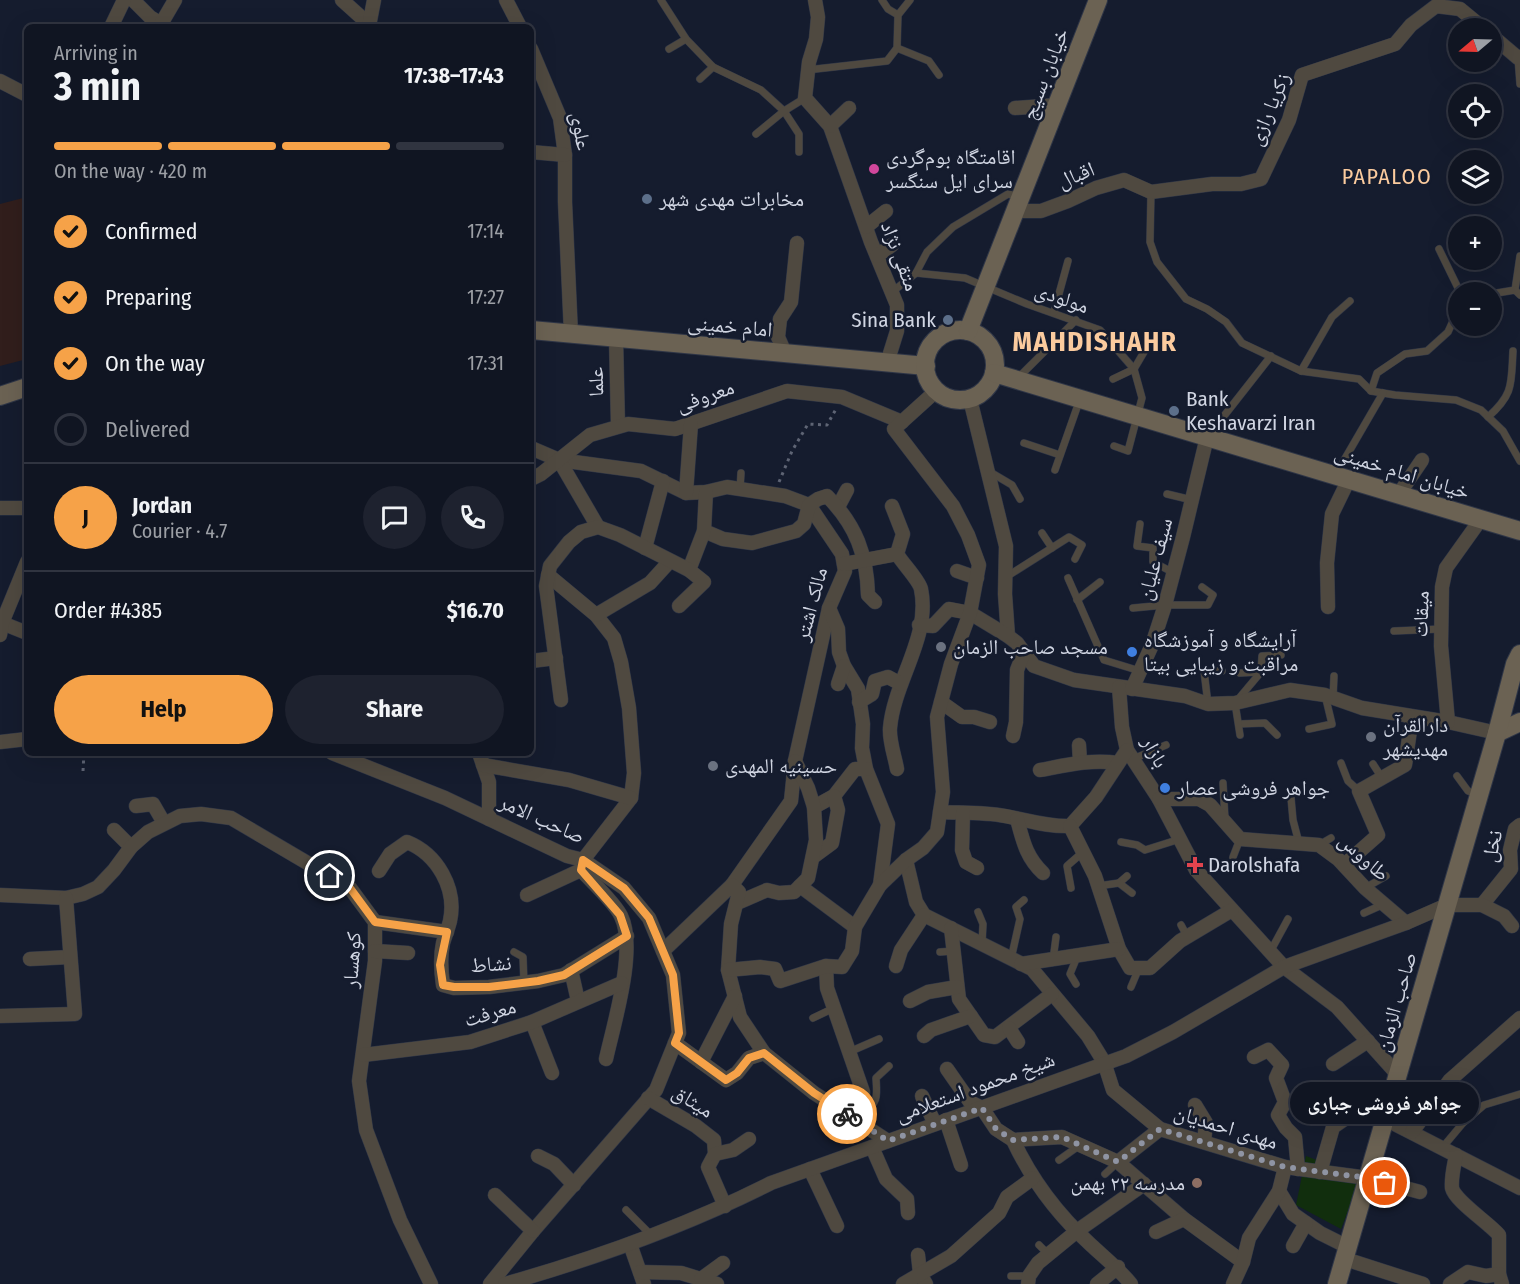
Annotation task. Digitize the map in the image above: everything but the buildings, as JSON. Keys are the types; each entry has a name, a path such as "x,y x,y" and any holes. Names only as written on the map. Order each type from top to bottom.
{"street":[{"path":"165,24 175,0"},
{"path":"342,0 368,24"},
{"path":"370,24 375,0"},
{"path":"507,0 519,24"},
{"path":"805,98 807,70 816,39 818,17 815,0"},
{"name":"خیابان بسیج","path":"969,331 1098,0"},
{"path":"114,24 134,1 161,24"},
{"name":"زکریا رازی","path":"1151,192 1212,184 1241,184 1261,179 1289,120 1302,75 1395,44 1411,26 1436,6 1460,9 1471,18"},
{"path":"1502,44 1519,58"},
{"name":"علوی","path":"534,56 560,118 565,155 571,334"},
{"path":"0,81 24,93"},
{"name":"متقی نژاد","path":"805,98 830,126 897,305 897,331 887,363"},
{"path":"1015,108 1057,105"},
{"path":"830,126 849,108"},
{"path":"534,153 565,155"},
{"name":"اقبال","path":"1018,204 1041,211 1096,188 1124,180 1151,192"},
{"path":"866,227 886,211"},
{"path":"785,353 778,337 780,319 791,302 797,243"},
{"path":"877,256 892,245"},
{"name":"امام خمینی","path":"534,330 926,366"},
{"path":"959,330 969,331 977,334 990,347 995,364 994,374 986,389 970,399 952,399 936,391 927,375 926,366 930,348 942,335 959,330"},
{"name":"علما","path":"616,338 618,426"},
{"name":"خیابان امام خمینی","path":"994,374 1520,531"},
{"path":"0,396 24,388"},
{"name":"معروفی","path":"534,478 590,435 628,424 675,429 788,391 842,397 898,425"},
{"path":"728,970 760,967 775,969 780,981 826,966 842,967 852,951 855,927 880,885 906,860 923,848 937,832 943,792 937,717 951,664 970,613 979,565 968,535 953,506 898,425 936,391"},
{"path":"970,399 1006,546 1008,636"},
{"path":"686,493 691,423"},
{"name":"سیف علیان","path":"1126,688 1140,671 1152,645 1165,605 1207,437"},
{"path":"534,449 559,460 641,471 686,493 706,492 727,487 773,495 809,505"},
{"path":"559,460 598,527 689,570 704,582 679,606"},
{"path":"1399,494 1422,460"},
{"path":"1328,607 1327,563 1332,514 1342,477"},
{"path":"645,548 663,481"},
{"path":"838,507 847,490"},
{"path":"689,570 704,531 706,492"},
{"path":"704,531 723,539 752,543 796,531 804,524 809,505 827,496 849,522 866,560 868,595 875,602"},
{"name":"مالک اشتر","path":"663,951 732,885 791,801 795,761 829,608 845,571 842,554 809,505"},
{"path":"892,506 903,534 897,554"},
{"path":"0,507 24,508"},
{"name":"میقات","path":"1448,722 1441,646 1442,587 1446,568 1481,519"},
{"path":"561,700 546,585 548,575 550,566 569,542 581,532 598,527"},
{"path":"844,564 897,554"},
{"path":"897,554 921,587 922,610 917,640 901,684 890,730 897,769"},
{"path":"596,615 650,584 670,561"},
{"path":"24,570 1,629 24,633"},
{"path":"957,572 977,578"},
{"path":"527,895 582,865 631,798 634,772 629,708 621,662 614,638 596,615 548,575"},
{"path":"829,608 838,629 839,652 844,666 858,689 863,724 862,748 866,769 888,824 880,885"},
{"path":"920,625 933,626 949,609 970,613 1008,636 1034,666 1074,680 1185,696 1208,704 1235,703 1290,690 1329,696 1362,708 1448,722 1497,734 1520,722"},
{"path":"1013,736 1016,722 1017,670 1024,652"},
{"path":"534,661 556,657"},
{"name":"صاحب الزمان","path":"1339,1284 1346,1253 1518,664"},
{"path":"838,684 844,666"},
{"path":"859,702 872,694 874,681 888,677 901,684"},
{"name":"بازار","path":"1126,688 1122,727 1130,754 1159,799 1196,870 1284,967 1337,1007 1368,1041 1397,1079"},
{"path":"941,702 962,717 974,717 990,722"},
{"path":"1344,865 1384,836 1359,791 1405,765 1412,717"},
{"path":"0,742 24,738"},
{"path":"1079,745 1080,762"},
{"path":"940,812 1017,819 1053,827 1070,826 1096,797 1118,763 1130,754"},
{"name":"صاحب الامر","path":"340,756 445,798 567,856 624,888 649,918 673,975 679,1033 656,1090 490,1284"},
{"path":"481,759 569,780 631,798"},
{"path":"481,759 489,782 489,819"},
{"path":"1040,770 1099,760 1118,763"},
{"path":"736,903 766,890 779,893 794,892 808,878 816,840 814,807 795,761"},
{"path":"814,807 834,796 855,769 866,769"},
{"path":"813,857 832,843 838,810 834,796"},
{"path":"1159,799 1199,800 1210,805 1240,839"},
{"path":"136,806 153,804 164,823"},
{"path":"963,813 962,850 966,862 977,868"},
{"name":"کوهسار","path":"0,896 66,898 98,887 114,870 131,846 148,832 180,816 201,814 231,818 350,888 375,922 375,951 359,1081 366,1130 400,1220 431,1284"},
{"path":"1017,819 1032,863 1043,873"},
{"path":"1070,826 1098,886 1119,949 1130,968 1150,968 1184,931 1232,910"},
{"name":"نخل","path":"1482,905 1511,869 1510,850 1518,829"},
{"path":"114,830 131,846"},
{"name":"طاووس","path":"1240,839 1299,843 1325,841 1365,888 1406,923"},
{"name":"نشاط","path":"379,871 390,854 407,842 420,848 434,861 447,879 451,901 451,920 440,965 443,985 489,987 564,975 627,936"},
{"path":"896,966 901,950 924,915 916,902 906,860"},
{"path":"582,865 620,915 627,936 622,984 606,1059"},
{"path":"732,885 740,892 731,924 728,970 740,1017 764,1053 814,1093 863,1118 888,1141"},
{"path":"800,886 855,927"},
{"path":"0,1016 75,1014 66,898"},
{"path":"1447,905 1482,905 1504,916 1512,926"},
{"name":"شیخ محمود استعلامی","path":"505,1284 571,1265 630,1244 725,1206 771,1183 1126,1056 1173,1032 1284,967 1406,923 1447,905"},
{"name":"مهدی احمدیان","path":"924,915 1032,969 1088,1036 1104,1062 1113,1090 1160,1129 1291,1168 1368,1178 1420,1192"},
{"path":"375,922 447,932"},
{"path":"951,928 947,951 958,999 984,1035 995,1037 1052,994"},
{"path":"1016,961 1053,960 1119,949"},
{"path":"375,951 408,953"},
{"path":"30,959 70,957"},
{"path":"826,966 827,988 863,1092 863,1118"},
{"path":"571,970 578,1001"},
{"name":"معرفت","path":"363,1056 470,1042 532,1022 622,984"},
{"path":"910,1001 928,992 957,987"},
{"path":"701,1062 735,996"},
{"path":"924,1036 931,1030 971,1016"},
{"path":"1412,1132 1450,1080 1520,1018"},
{"path":"532,1022 552,1073"},
{"path":"1009,1028 1018,1042"},
{"path":"1333,1064 1368,1041"},
{"path":"675,1043 726,1080 737,1073 749,1058 764,1053"},
{"path":"1233,1284 1250,1238 1280,1191 1291,1168 1295,1137 1278,1115 1285,1102 1276,1078 1282,1065 1269,1050 1254,1057"},
{"path":"947,1069 970,1102 982,1108 996,1129 1013,1140 1033,1178 1077,1231 1090,1245 1118,1267 1131,1284"},
{"path":"1320,1172 1333,1127 1397,1079"},
{"path":"922,1096 940,1122 961,1165"},
{"name":"میثاق","path":"648,1098 696,1126 714,1140 715,1154"},
{"path":"1195,1105 1206,1123 1204,1143"},
{"path":"1385,1119 1520,1188"},
{"path":"1118,1162 1160,1129"},
{"path":"1013,1140 1062,1137 1118,1162 1184,1219 1243,1262"},
{"path":"725,1206 708,1167 715,1154 733,1150 749,1138"},
{"path":"872,1147 886,1179 907,1199 908,1213"},
{"path":"1450,1284 1468,1272 1500,1279 1499,1235 1453,1191 1452,1173 1456,1155"},
{"path":"538,1156 554,1164 574,1185"},
{"path":"810,1169 837,1226"},
{"path":"903,1284 923,1279 999,1213 1007,1197 1033,1178"},
{"path":"1029,1280 1044,1250 1077,1231 1144,1184"},
{"path":"1280,1191 1293,1214 1346,1253 1423,1284"},
{"path":"495,1195 533,1231"},
{"path":"1156,1232 1184,1219"},
{"path":"1293,1246 1306,1223"},
{"path":"630,1244 642,1278 681,1274 717,1284"},
{"path":"918,1255 923,1279"},
{"path":"701,1279 723,1263"},
{"path":"1097,1284 1118,1267"}],"lane":[{"path":"661,0 686,39 713,67 761,90 784,111 798,134 799,152"},
{"path":"882,0 888,9 898,15"},
{"path":"807,70 887,62 897,48 898,15 910,0"},
{"path":"669,49 686,39"},
{"path":"897,48 928,61 939,75"},
{"path":"1519,58 1520,84"},
{"path":"700,79 713,67"},
{"path":"756,134 784,111 805,98"},
{"path":"1151,192 1150,242 1157,262 1186,299 1226,322 1242,343 1301,371 1359,379 1371,391 1456,400 1481,410 1503,431 1520,461"},
{"path":"892,292 915,273 927,252 954,227 1008,194 1018,204"},
{"path":"1439,249 1455,282"},
{"path":"1502,293 1517,292 1520,256"},
{"path":"1054,312 1068,261"},
{"name":"مولودی","path":"915,273 965,278 985,288 1100,330 1134,369 1142,398 1139,417 1128,451 1114,446"},
{"path":"1301,371 1332,317 1350,301"},
{"path":"1016,380 1076,320"},
{"path":"1371,391 1377,373 1405,354 1427,351 1448,332"},
{"path":"1488,417 1503,404 1511,389 1513,351"},
{"path":"1113,379 1134,369 1144,352"},
{"path":"1207,437 1271,357"},
{"path":"1511,389 1520,390"},
{"path":"1342,477 1383,393"},
{"path":"1055,470 1080,399"},
{"path":"1024,443 1060,455"},
{"path":"987,470 1012,485 1020,499"},
{"path":"740,489 741,473"},
{"path":"1167,494 1192,500"},
{"path":"1140,524 1137,546 1153,549 1153,562 1174,573"},
{"path":"1042,533 1052,548"},
{"path":"1005,578 1069,537 1082,544 1075,559"},
{"path":"1068,578 1104,660 1140,671"},
{"path":"1077,600 1100,582"},
{"path":"1133,608 1208,605 1213,595 1202,587"},
{"path":"1394,631 1441,629"},
{"path":"1240,735 1235,703 1261,672 1262,656 1281,655"},
{"path":"1208,704 1204,671 1222,671"},
{"path":"1240,673 1261,672"},
{"path":"1309,729 1332,724 1329,696 1334,676"},
{"path":"1239,724 1265,723 1277,735"},
{"path":"1130,754 1166,745"},
{"path":"1341,763 1348,781 1359,791"},
{"path":"1373,764 1382,778"},
{"path":"1457,776 1468,791 1479,795"},
{"path":"1223,783 1225,821"},
{"path":"1291,798 1293,820 1299,843"},
{"path":"1121,842 1137,845 1145,850 1180,839"},
{"path":"1233,856 1240,839"},
{"path":"1071,888 1067,866 1083,852"},
{"path":"1098,886 1119,883 1127,876"},
{"path":"1365,888 1386,876"},
{"path":"1119,883 1132,893"},
{"path":"1016,961 1020,919 1016,907 1024,900"},
{"path":"1364,913 1384,904"},
{"path":"978,912 982,924 982,944"},
{"path":"1270,952 1288,919"},
{"path":"1053,960 1056,937"},
{"path":"514,952 523,957 524,983"},
{"path":"1076,984 1070,974 1077,957"},
{"path":"1131,987 1139,968"},
{"path":"813,1018 834,1008"},
{"path":"849,1052 879,1039"},
{"path":"863,1118 878,1095 876,1078 890,1066"},
{"path":"1442,1148 1463,1123 1484,1105 1520,1094"},
{"path":"1059,1160 1080,1145"},
{"path":"1105,1174 1118,1162"},
{"path":"626,1210 651,1235"},
{"path":"1011,1276 1029,1280"}],"path":[{"path":"773,495 792,451 808,424 827,424 842,397"},
{"path":"82,771 84,756"}],"shaded area":[{"path":"24,198 24,360 0,366 0,204"}],"green space":[{"path":"1306,1156 1361,1177 1341,1229 1296,1205"}],"way so far":[{"path":"847,1114 888,1141 982,1108 996,1129 1013,1140 1062,1137 1118,1162 1160,1129 1285,1167 1368,1178 1385,1183"}],"place":[{"name":"اقامتگاه بوم‌گردی سرای ایل سنگسر","path":"874,169"},
{"name":"مخابرات مهدی شهر","path":"647,199"},
{"name":"Sina Bank","path":"948,320"},
{"name":"Bank Keshavarzi Iran","path":"1174,411"},
{"name":"مسجد صاحب الزمان","path":"941,647"},
{"name":"آرایشگاه و آموزشگاه مراقبت و زیبایی بیتا","path":"1132,652"},
{"name":"دارالقرآن مهدیشهر","path":"1371,737"},
{"name":"حسینیه المهدی","path":"713,766"},
{"name":"جواهر فروشی عصار","path":"1165,788"},
{"name":"Darolshafa","path":"1195,865"},
{"name":"مدرسه ۲۲ بهمن","path":"1197,1183"},
{"name":"جواهر فروشی جباری","path":"1385,1183"}],"district":[{"name":"PAPALOO","path":"1387,176"},
{"name":"MAHDISHAHR","path":"1095,342"}],"route":[{"path":"330,876 350,888 375,922 447,932 440,965 443,985 489,987 538,981 564,975 627,936 620,915 581,870 583,860 624,888 649,918 673,975 679,1033 675,1043 726,1080 737,1073 749,1058 764,1053 814,1093 847,1114"}]}
